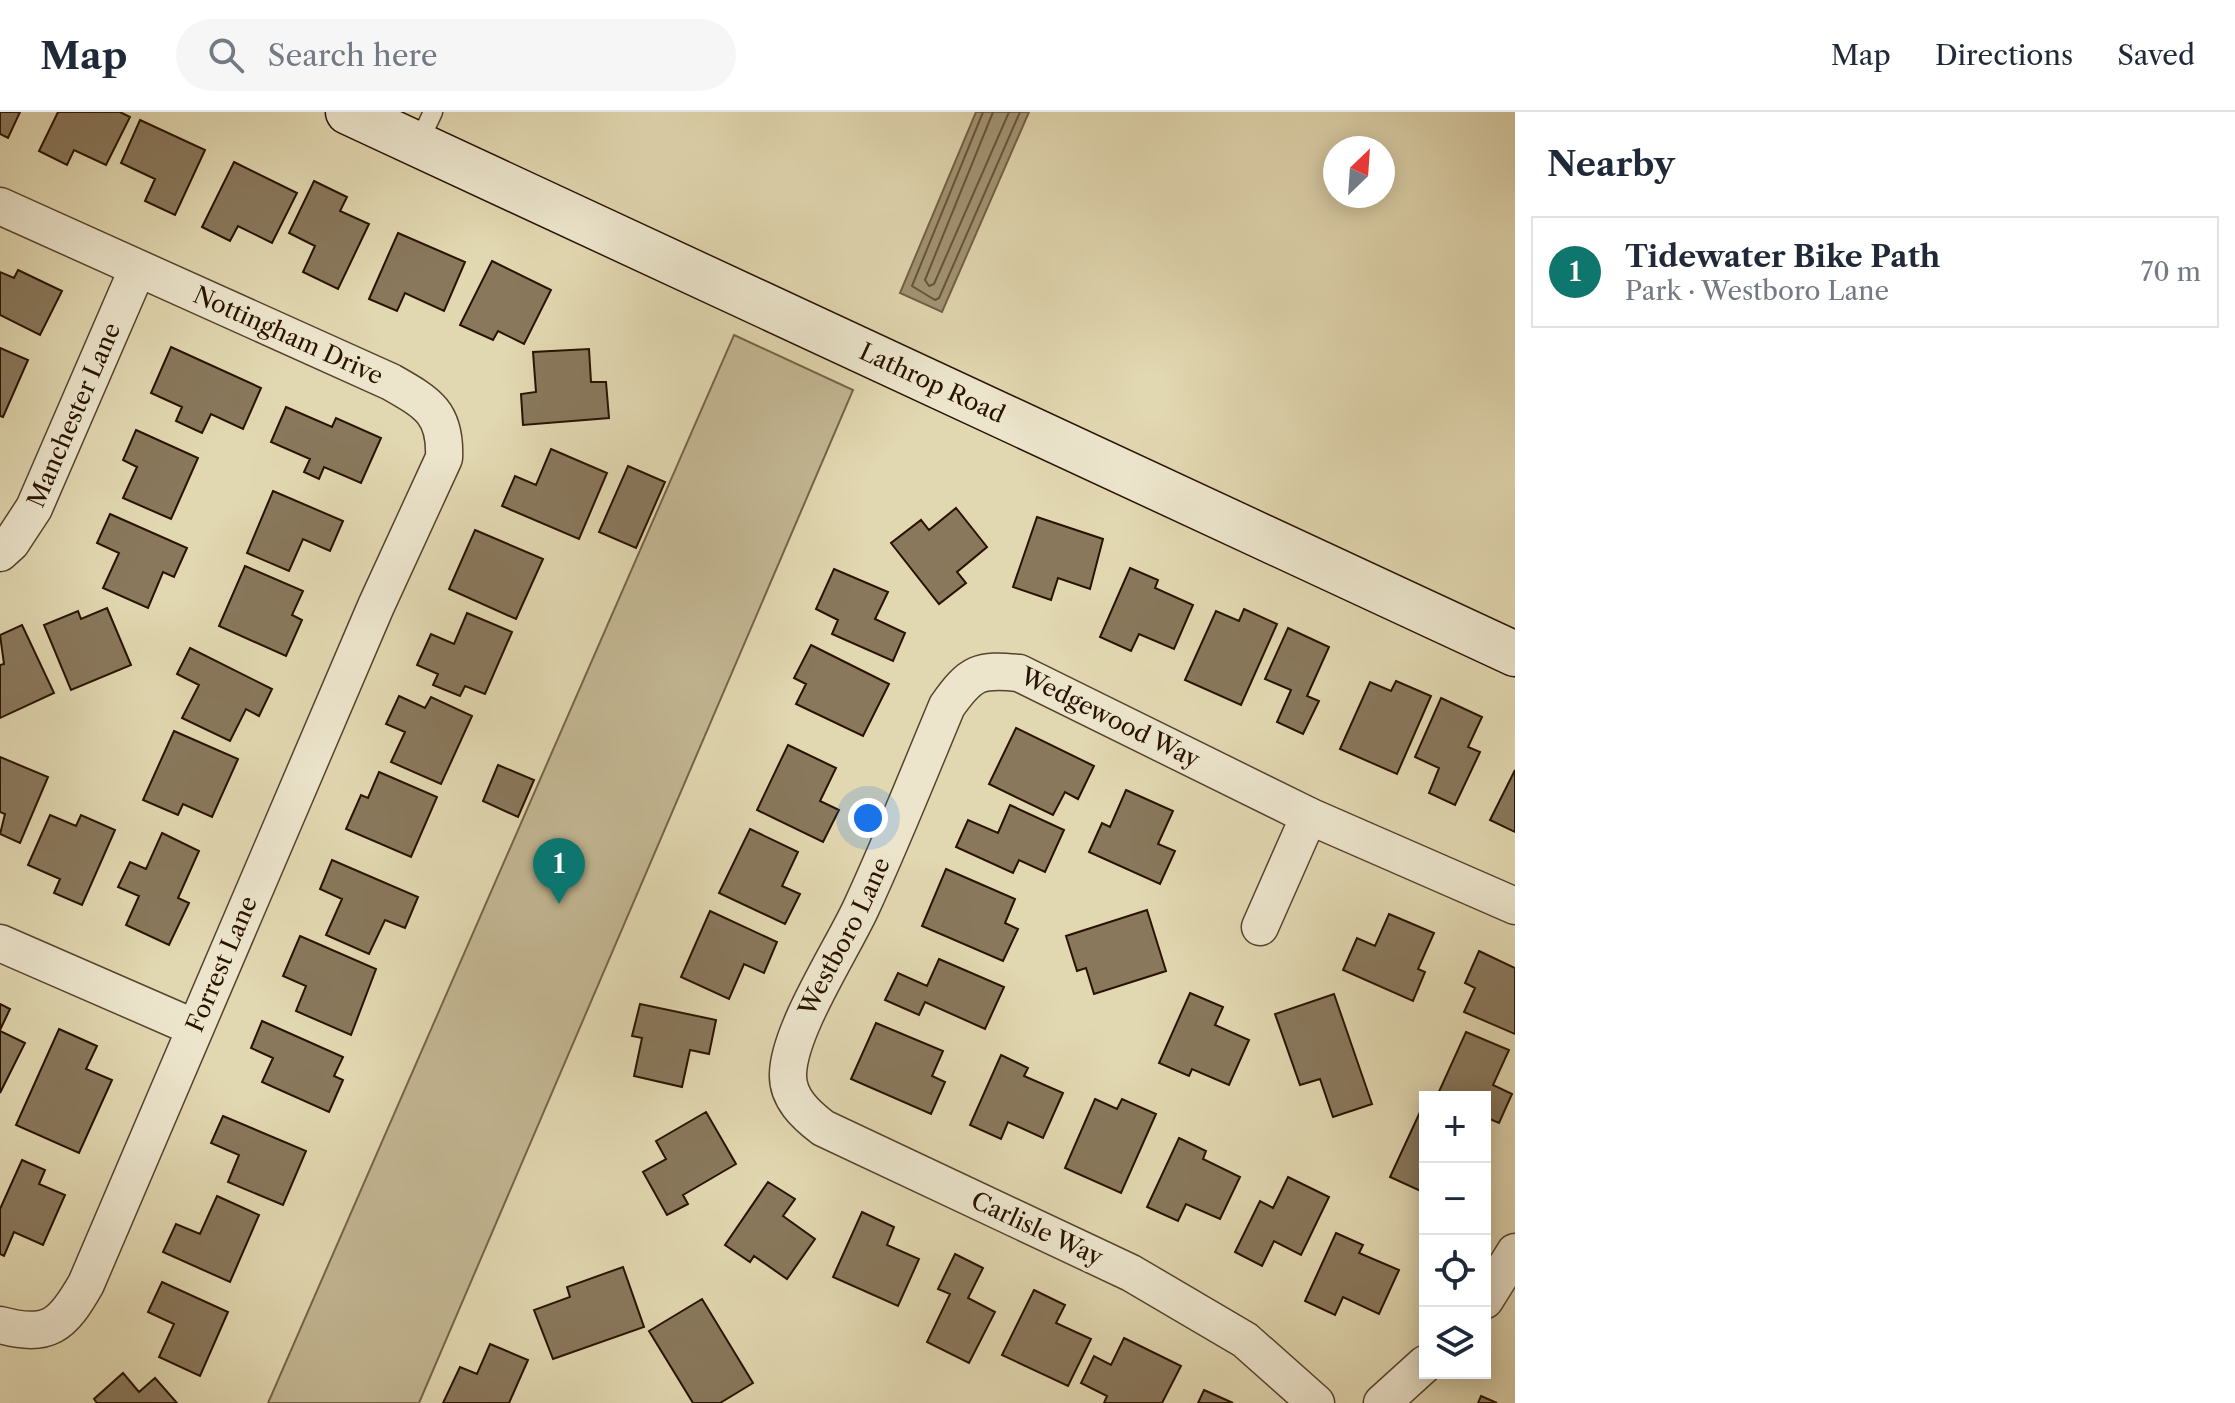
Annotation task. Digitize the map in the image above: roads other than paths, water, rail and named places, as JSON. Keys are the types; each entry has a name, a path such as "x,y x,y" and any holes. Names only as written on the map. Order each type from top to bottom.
{"main road":[{"name":"Lathrop Road","path":"348,112 425,128 1515,654"}],"street":[{"name":"Nottingham Drive","path":"0,206 391,382 429,404 445,433 444,458 401,551"},
{"name":"Manchester Lane","path":"0,553 11,543 34,508 137,270"},
{"name":"Forrest Lane","path":"3,1326 23,1331 42,1330 60,1322 72,1309 86,1284 401,551"},
{"name":"Wedgewood Way","path":"934,738 947,706 975,674 988,670 1019,673 1309,816 1515,906"},
{"name":"Westboro Lane","path":"795,1048 800,1029 861,908 934,738"},
{"path":"1260,927 1309,816"},
{"path":"0,943 195,1028"},
{"name":"Carlisle Way","path":"795,1048 788,1071 789,1086 803,1110 823,1128 1131,1273 1245,1340 1316,1403"},
{"path":"1491,1290 1515,1252"},
{"path":"1382,1403 1419,1369"}],"water":[{"path":"976,112 1029,112 942,312 900,293"}],"place":[{"name":"Tidewater Bike Path","path":"559,904"}]}
